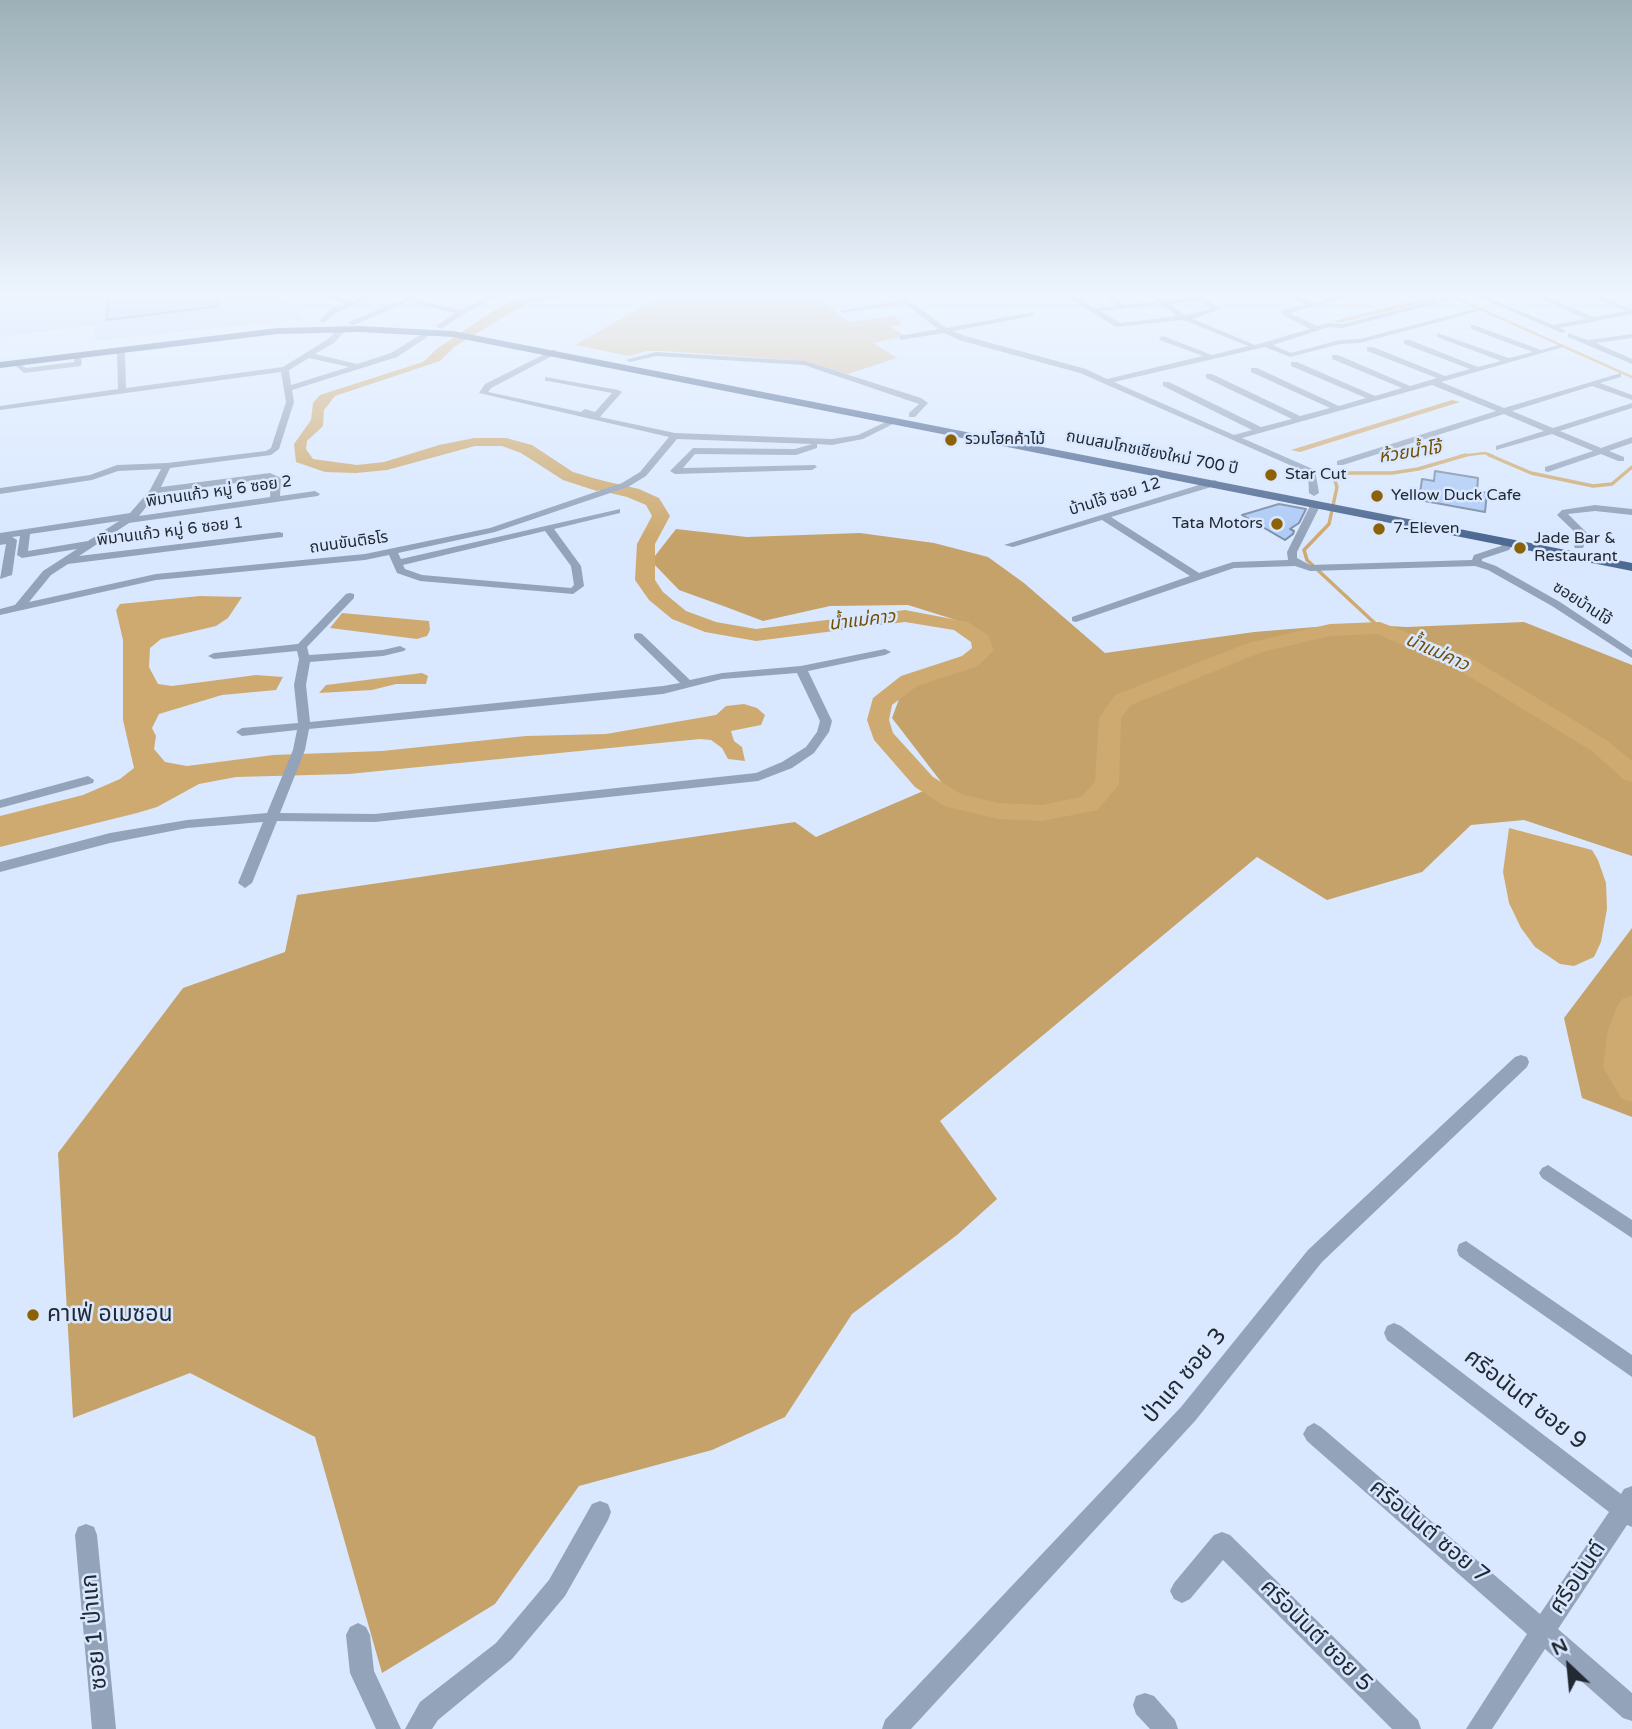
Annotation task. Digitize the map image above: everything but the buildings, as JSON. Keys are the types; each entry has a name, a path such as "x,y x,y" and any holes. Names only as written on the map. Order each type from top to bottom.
{"main road":[{"name":"ถนนสมโภชเชียงใหม่ 700 ปี","path":"665,375 1215,483 1632,556"},
{"name":"ถนนสมโภชเชียงใหม่ 700 ปี","path":"709,375 1320,500"},
{"name":"ถนนสมโภชเชียงใหม่ 700 ปี","path":"1353,506 1632,567"}],"street":[{"path":"122,375 122,392"},
{"path":"0,408 245,375"},
{"path":"0,491 92,477 117,468 167,466 268,453 275,449 289,402 286,375"},
{"path":"289,388 335,375"},
{"path":"511,375 483,390 491,396 676,436 822,443"},
{"path":"840,375 924,403 912,415"},
{"path":"1089,375 1312,472 1320,500 1292,552 1292,559 1296,563 1310,569 1476,563 1478,558 1505,548 1510,542"},
{"path":"1107,381 1133,375"},
{"path":"1264,375 1337,408"},
{"path":"1319,375 1373,398"},
{"path":"1377,375 1408,388"},
{"path":"1433,375 1446,380"},
{"path":"1235,437 1432,381 1464,375"},
{"path":"1340,463 1618,375"},
{"path":"1209,376 1299,419"},
{"path":"546,408 552,405 597,415 618,392 548,379"},
{"path":"1432,381 1620,459"},
{"path":"1592,383 1632,398"},
{"path":"1166,384 1260,430"},
{"path":"1499,448 1632,405"},
{"path":"812,467 676,471 693,451 796,452 822,443 860,437 895,421"},
{"name":"ถนนขันติธโร","path":"0,612 156,577 395,558 492,530 625,485 643,474 676,436"},
{"path":"1548,469 1632,440"},
{"path":"772,468 777,452"},
{"path":"20,606 39,581 130,518 154,491 167,466"},
{"path":"154,491 270,476 276,478 275,500"},
{"name":"บ้านโจ้ ซอย 12","path":"1009,545 1215,483"},
{"name":"พิมานแก้ว หมู่ 6 ซอย 2","path":"0,536 315,494"},
{"path":"1579,546 1583,534 1562,515 1565,512 1595,508 1632,512"},
{"path":"548,528 576,566 579,586 573,591 420,578 401,570 395,558 548,528 617,511"},
{"path":"1104,517 1198,577"},
{"path":"25,532 22,555 93,542"},
{"name":"พิมานแก้ว หมู่ 6 ซอย 1","path":"65,561 279,535"},
{"path":"0,542 12,540 7,575 0,576"},
{"path":"1076,619 1233,565 1296,563"},
{"name":"ซอยบ้านโจ้","path":"1476,563 1492,568 1556,604 1632,655"},
{"path":"245,883 299,750 304,725 300,685 303,653 350,596"},
{"path":"638,636 689,685"},
{"path":"214,656 383,653 400,649"},
{"path":"242,732 513,706 689,685 722,676 801,670 885,652"},
{"path":"0,867 110,838 187,824 271,817 375,818 758,777 787,765 810,750 823,732 826,721 801,670"},
{"path":"0,804 88,780"},
{"name":"ป่าแก ซอย 3","path":"894,1729 1188,1414 1315,1256 1521,1062"},
{"path":"1548,1173 1632,1230"},
{"path":"1466,1250 1632,1367"},
{"name":"ศรีอนันต์ ซอย 9","path":"1394,1333 1629,1508"},
{"name":"ศรีอนันต์ ซอย 7","path":"1314,1434 1544,1630 1632,1709"},
{"name":"ศรีอนันต์","path":"1478,1729 1629,1508"},
{"path":"423,1720 504,1651 557,1588 600,1512"},
{"name":"ซอย 1 ป่าแก","path":"86,1535 104,1729"},
{"name":"ศรีอนันต์ ซอย 5","path":"1182,1591 1222,1543 1409,1729"},
{"path":"358,1634 362,1673 389,1729"},
{"path":"1145,1705 1166,1729"}],"shaded area":[{"path":"383,375 399,375 335,396 324,410 323,426 307,441 306,449 313,459 357,465 384,462 439,445 474,438 506,438 532,445 573,472 613,484 597,491 563,480 521,453 502,446 475,446 387,470 325,472 296,462 294,444 311,420 313,403 320,395"},
{"path":"676,529 747,537 860,533 934,543 988,557 1024,583 1105,653 1254,632 1352,624 1407,627 1524,622 1632,665 1632,856 1524,820 1471,825 1422,872 1327,900 1257,857 940,1121 997,1199 957,1235 852,1314 785,1417 712,1450 579,1486 495,1604 382,1673 315,1437 190,1373 73,1418 58,1153 183,988 285,952 297,895 795,822 816,837 942,783 892,718 902,691 927,679 977,663 991,643 972,625 908,605 830,606 763,621 679,590 651,561"},
{"path":"200,596 242,597 228,618 216,626 161,639 150,648 149,667 158,684 172,686 256,675 283,677 276,690 222,695 159,714 152,728 156,736 154,749 165,762 187,766 273,755 382,751 526,736 606,734 716,715 726,706 744,704 757,708 765,715 761,725 731,731 734,741 742,747 745,761 728,759 722,748 711,740 700,739 349,774 236,777 199,784 157,807 137,813 0,847 0,816 83,795 120,779 134,768 123,720 123,640 116,610 120,604"},
{"path":"342,613 429,621 430,630 427,636 417,639 330,628"},
{"path":"422,673 428,676 426,684 396,684 372,690 319,693 326,685"},
{"path":"1509,828 1592,850 1606,883 1607,909 1601,942 1594,957 1574,966 1560,964 1535,947 1521,928 1509,903 1503,872"},
{"path":"1632,928 1632,1117 1582,1098 1564,1018"}],"waterway":[{"path":"1627,375 1632,377"},
{"path":"1296,450 1455,402"},
{"name":"ห้วยน้ำโจ้","path":"1464,455 1485,453 1493,456"},
{"name":"ห้วยน้ำโจ้","path":"1380,628 1307,560 1304,550 1329,524 1337,487 1334,478 1342,473 1392,473 1418,469 1464,455"},
{"name":"ห้วยน้ำโจ้","path":"1460,456 1464,455"},
{"name":"ห้วยน้ำโจ้","path":"1489,455 1531,473 1593,486 1612,484 1632,467"},
{"name":"น้ำแม่คาว","path":"587,482 633,493 653,502 661,516 646,544 645,580 656,596 679,615 712,628 756,635 905,616 934,619 961,626 981,639 983,650 970,661 909,681 881,703 878,720 882,735 924,782 953,800 998,811 1042,813 1089,804 1107,784 1110,718 1123,700 1255,647 1330,630 1380,628 1460,661 1600,746 1632,774"},
{"name":"น้ำแม่คาว","path":"1632,1007 1623,1030 1618,1067 1632,1089"}],"place":[{"name":"รวมโฮคค้าไม้","path":"951,440"},
{"name":"Star Cut","path":"1271,475"},
{"name":"Yellow Duck Cafe","path":"1377,496"},
{"name":"Tata Motors","path":"1277,524"},
{"name":"7-Eleven","path":"1379,529"},
{"name":"Jade Bar & Restaurant","path":"1520,548"},
{"name":"คาเฟ่ อเมซอน","path":"33,1315"}]}
